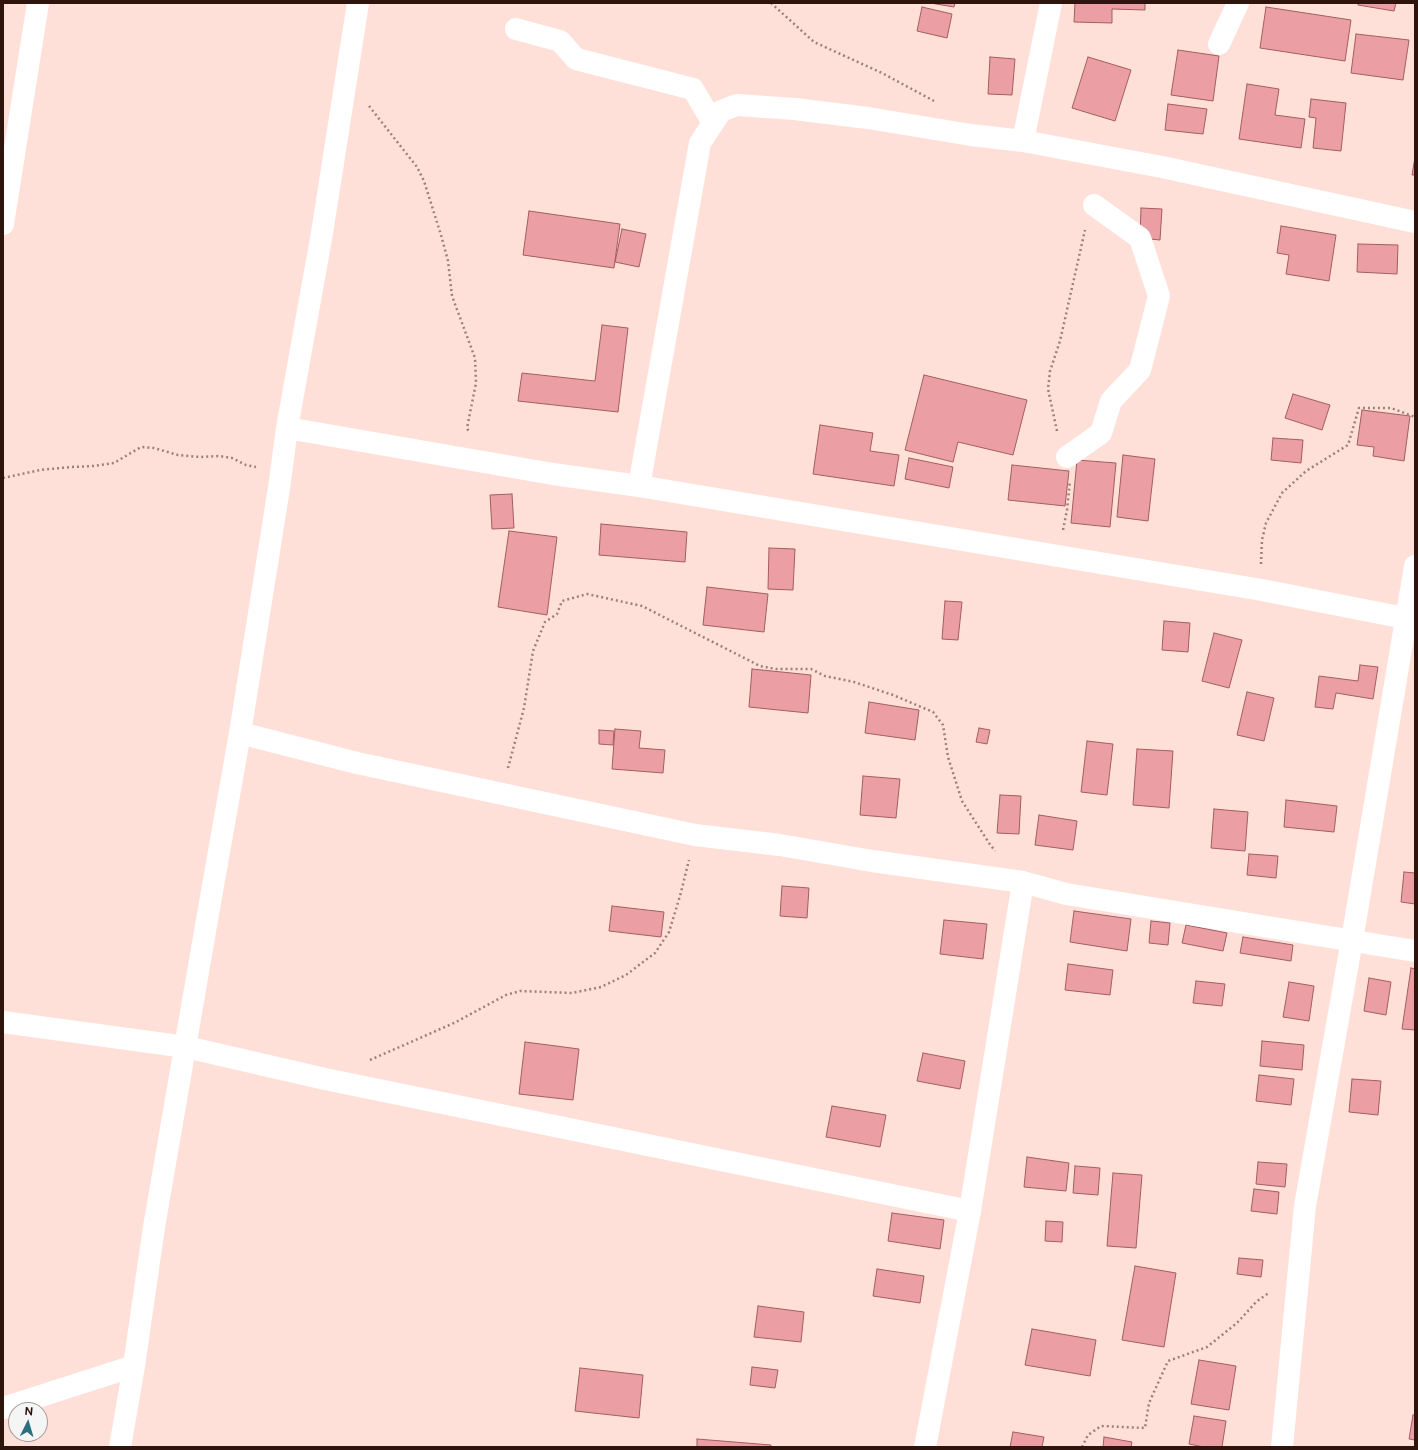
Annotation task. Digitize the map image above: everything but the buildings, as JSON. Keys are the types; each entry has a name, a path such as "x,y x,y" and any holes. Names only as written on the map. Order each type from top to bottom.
{"street":[{"path":"3,224 38,3"},
{"path":"120,1447 134,1366 154,1227 240,733 287,428 322,233 358,3"},
{"path":"1023,141 1051,3"},
{"path":"1218,44 1238,3"},
{"path":"516,29 560,41 576,60 693,89 713,123"},
{"path":"639,486 700,143 721,111 738,105 795,109 861,117 971,135 1023,141 1162,167 1415,222"},
{"path":"1067,457 1101,432 1111,401 1140,370 1159,296 1140,238 1094,205"},
{"path":"287,428 553,474 639,486 1262,590 1405,618"},
{"path":"1282,1447 1305,1206 1352,940 1405,618 1415,566"},
{"path":"240,733 357,763 695,835 780,845 872,861 1023,882 1066,894 1415,951"},
{"path":"925,1447 970,1211 1023,882"},
{"path":"3,1022 186,1047 325,1079 970,1211"},
{"path":"3,1408 134,1366"}],"path":[{"path":"771,3 814,42 882,73 938,102"},
{"path":"347,75 417,167 424,181 448,261 452,296 474,358 476,383 467,428 477,461"},
{"path":"1058,556 1067,510 1071,470 1056,429 1048,389 1050,371 1060,341 1085,229 1094,205"},
{"path":"1262,590 1260,557 1262,540 1266,523 1282,493 1306,471 1348,445 1359,408 1391,408 1415,417"},
{"path":"3,478 40,470 114,463 141,447 154,448 178,455 200,457 219,456 232,458 246,465 257,467 282,466"},
{"path":"502,794 524,708 533,651 545,622 557,614 562,601 588,594 642,606 760,666 776,669 811,669 825,676 854,682 893,695 933,712 944,726 948,757 962,801 989,844 1023,882"},
{"path":"366,1062 454,1023 506,995 520,991 572,993 601,987 626,975 654,953 669,932 680,896 695,835"},
{"path":"1082,1447 1088,1436 1101,1426 1145,1428 1149,1402 1168,1361 1207,1347 1237,1323 1256,1302 1274,1290"}]}
